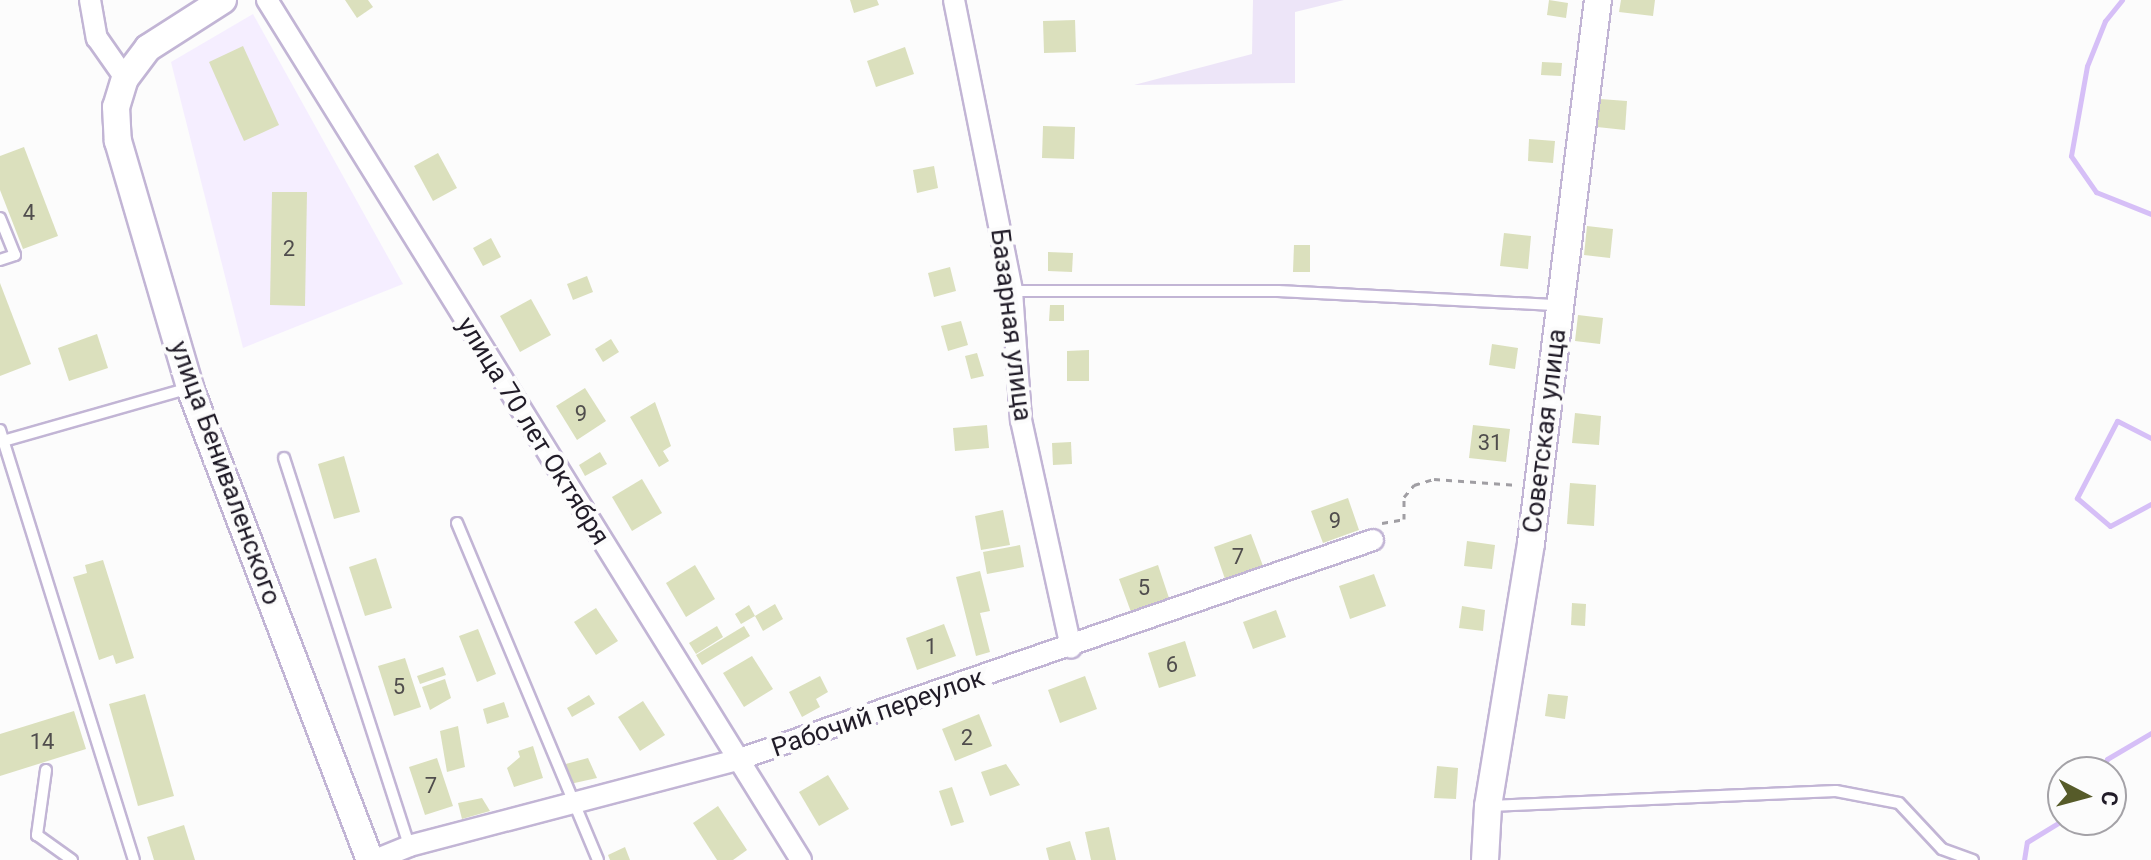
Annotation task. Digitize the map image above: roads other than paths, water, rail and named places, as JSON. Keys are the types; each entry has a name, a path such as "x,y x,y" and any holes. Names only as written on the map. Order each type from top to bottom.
{"street":[{"path":"90,0 97,38 125,78 148,48 223,0"},
{"name":"улица 70 лет Октября","path":"267,0 801,860"},
{"name":"Базарная улица","path":"954,0 1012,291 1021,420 1071,648"},
{"name":"Советская улица","path":"1485,860 1488,806 1537,486 1598,0"},
{"name":"улица Бениваленского","path":"125,78 116,107 118,141 190,388 372,860"},
{"name":"Рабочий переулок","path":"372,860 409,846 737,760 1071,648 1373,540"}],"lane":[{"path":"0,218 15,255 0,260"},
{"path":"1012,291 1278,291 1561,305"},
{"path":"134,860 1,438 190,388"},
{"path":"284,458 409,846"},
{"path":"457,523 598,860"},
{"path":"46,770 37,835 72,860"},
{"path":"1488,806 1836,791 1899,803 1942,849 1973,860"}],"waterway":[{"path":"2122,0 2105,21 2087,66 2071,156 2096,192 2151,214"},
{"path":"2151,438 2117,421 2077,498 2110,526 2151,504"},
{"path":"2112,756 2151,733"},
{"path":"2024,860 2027,842 2047,830"}]}
